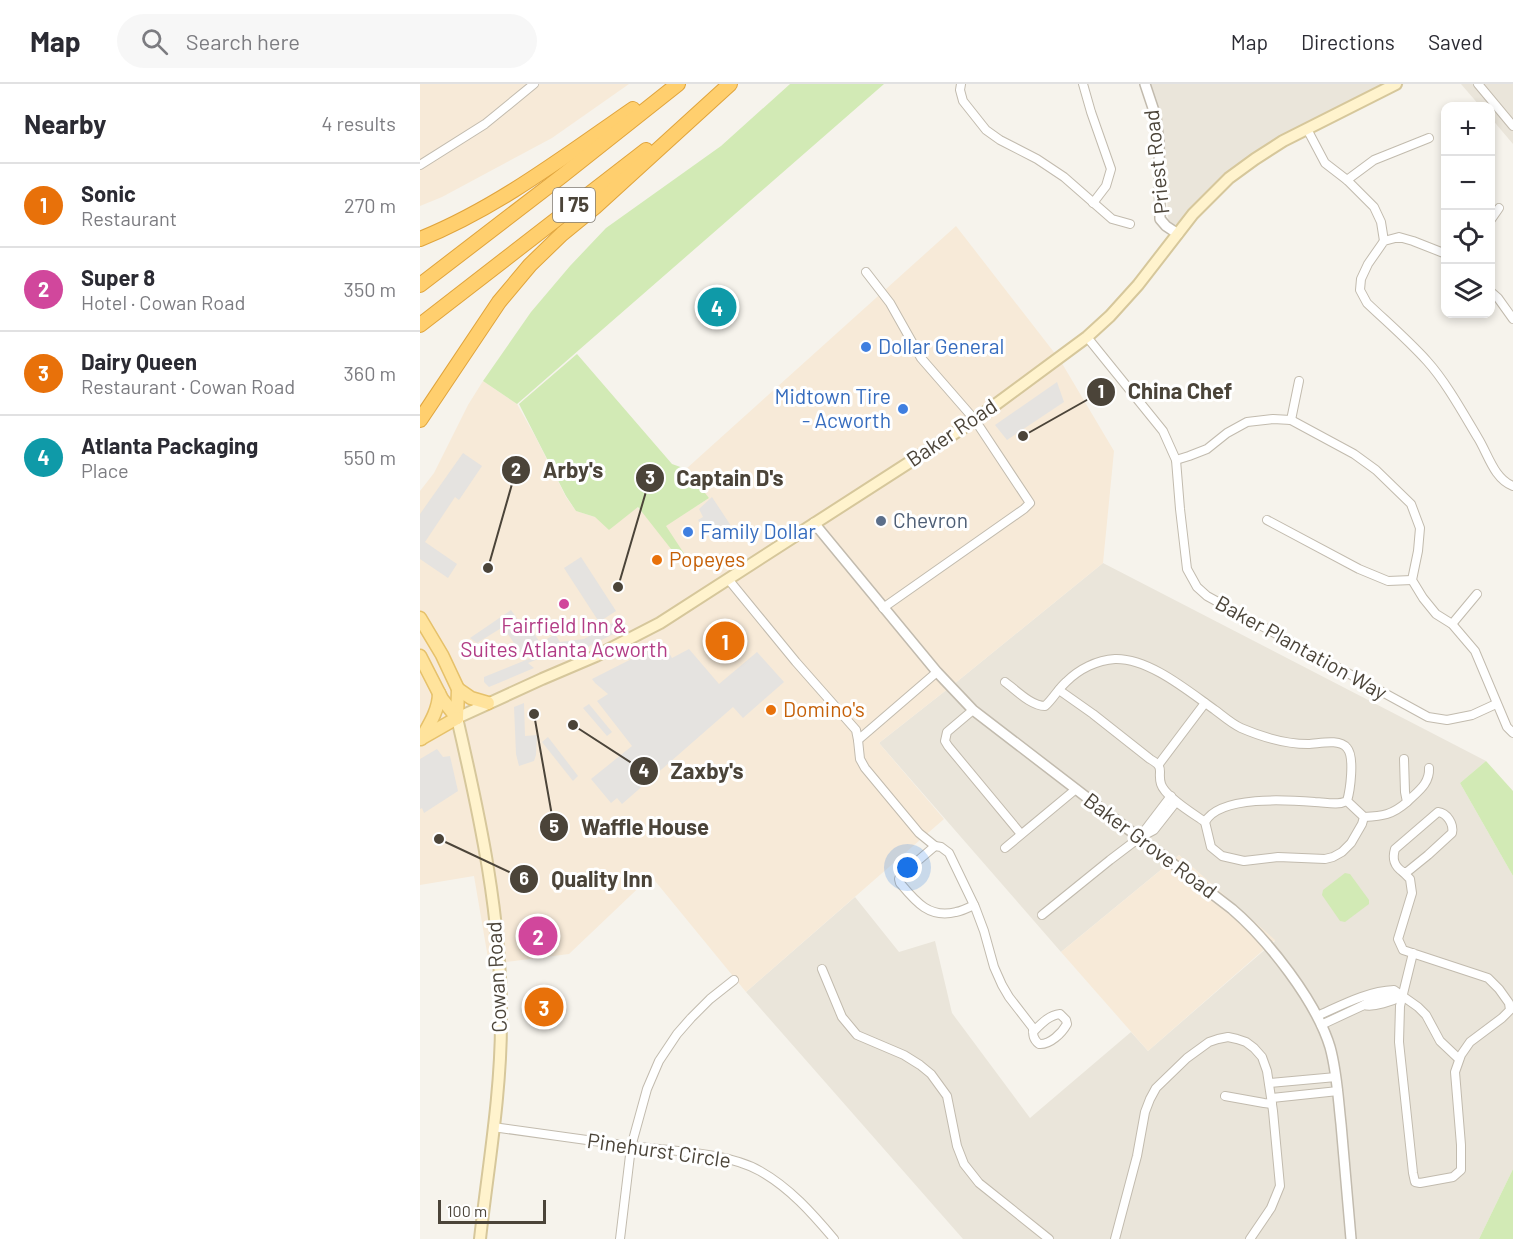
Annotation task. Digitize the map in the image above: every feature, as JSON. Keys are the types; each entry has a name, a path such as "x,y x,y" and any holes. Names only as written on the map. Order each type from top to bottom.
{"highway":[{"path":"420,239 447,228 490,205 670,84"},
{"name":"I 75","path":"420,285 678,84"},
{"path":"420,420 500,302 530,265 729,84"},
{"name":"I 75","path":"420,325 729,84"}],"main road":[{"name":"Baker Road","path":"457,718 596,656 660,623 975,420 1087,337 1110,316 1207,199 1229,178 1283,141 1396,84"},
{"path":"420,618 442,654 458,689 457,718"},
{"path":"420,656 442,699 457,718"},
{"path":"458,689 471,698 488,703"},
{"path":"420,739 433,717 439,693"},
{"path":"420,739 457,718"},
{"name":"Cowan Road","path":"457,718 486,858 499,945 501,1024 498,1093 480,1239"}],"street":[{"path":"420,165 485,124 534,84"},
{"path":"961,84 963,100 986,130 1064,177 1112,219 1130,224"},
{"path":"1083,84 1111,169 1106,186 1093,203"},
{"name":"Priest Road","path":"1145,84 1156,117 1159,143 1160,219 1178,234"},
{"path":"1478,84 1513,126"},
{"path":"1307,129 1325,163 1347,180 1374,207 1381,222 1384,241"},
{"path":"1347,180 1374,160 1429,138"},
{"path":"1495,214 1499,208"},
{"path":"1441,252 1399,237 1384,241 1368,264 1361,279 1360,290 1366,303 1428,362 1472,427 1495,471 1507,484 1513,486"},
{"path":"866,272 890,303 921,358 975,420 1030,503 883,608"},
{"path":"1495,295 1513,319"},
{"name":"Baker Plantation Way","path":"1087,337 1163,431 1176,460 1187,569 1197,587 1207,596 1428,717 1447,720 1472,715 1496,704"},
{"path":"1291,420 1299,381"},
{"path":"1176,460 1207,449 1227,433 1247,422 1273,419 1291,420 1354,454 1376,470 1411,504 1420,528 1412,580 1423,598 1437,614 1452,624 1475,651 1496,704 1507,727 1513,733"},
{"path":"1267,520 1359,569 1388,581 1412,580"},
{"name":"Baker Grove Road","path":"814,524 937,672 973,710 1222,901 1249,925 1280,960 1306,998 1330,1048 1338,1091 1351,1239"},
{"path":"728,579 856,730 860,759 865,768 919,832 935,846 949,853 974,905 1002,985 1033,1028 1033,1032 1034,1039 1039,1044 1045,1044 1064,1030 1066,1020 1060,1014 1049,1017 1033,1032"},
{"path":"1452,624 1477,594"},
{"path":"1005,682 1030,702 1045,706 1071,677 1094,663 1116,659 1128,660 1146,665 1162,674 1240,727 1290,742 1338,743 1346,746 1350,752 1351,769 1347,801 1340,804 1251,802 1220,810 1208,817 1205,822"},
{"path":"858,740 937,672"},
{"path":"1059,690 1159,765 1160,782 1164,789 1173,799 1205,822 1211,847 1222,856 1244,861 1333,857 1351,843 1364,817"},
{"path":"1159,765 1205,703"},
{"path":"973,710 946,732 945,741 1022,834"},
{"path":"1404,759 1407,802"},
{"path":"1347,801 1364,817 1390,814 1398,810 1426,782 1429,768"},
{"path":"1005,848 1076,789"},
{"path":"1042,915 1139,838 1154,830 1173,799"},
{"path":"1403,872 1407,872 1452,833 1453,828 1443,812 1438,812 1395,849 1392,856 1394,863 1399,869 1410,879 1412,893 1398,939 1403,950 1488,978 1509,1003 1510,1010 1470,1042 1455,1072 1461,1170 1453,1177 1420,1184 1415,1182 1413,1173 1399,1023 1402,996 1413,954"},
{"path":"935,846 900,876 900,883 917,903 927,909 956,912 974,905"},
{"path":"822,969 842,1017 857,1035 904,1055 931,1074 947,1096 957,1146 964,1164 979,1183 1049,1239"},
{"path":"620,1239 631,1147 647,1089 659,1061 677,1034 710,999 734,980"},
{"path":"1319,1021 1347,1003 1384,990 1394,990 1426,1015 1440,1041 1460,1059"},
{"path":"1319,1021 1364,1005 1371,1000 1402,996"},
{"path":"1114,1239 1137,1156 1145,1112 1156,1088 1204,1045 1218,1039 1233,1038 1246,1042 1260,1054 1265,1063 1272,1101 1280,1186 1275,1202 1250,1239"},
{"path":"1269,1083 1336,1077"},
{"path":"1225,1096 1264,1103 1338,1091"},
{"name":"Pinehurst Circle","path":"493,1127 704,1155 743,1163 760,1171 789,1191 809,1209 834,1239"}],"shaded area":[{"path":"420,84 629,84 552,138 442,197 420,206"},
{"path":"1147,84 1404,84 1308,126 1202,205 1170,251 1164,138"},
{"path":"1461,84 1513,84 1513,144 1495,123 1495,102 1477,102"},
{"path":"956,226 1060,360 1114,451 1103,563 879,743 944,819 746,992 651,876 569,954 489,964 474,876 420,885 420,491 434,473 468,405 483,381 517,404 566,497 576,511 595,517 637,507 691,564 665,526 709,498 686,469"},
{"path":"1057,382 1064,402 1007,440 995,425"},
{"path":"463,453 482,466 459,500 455,497 425,542 457,564 448,578 420,559 420,514"},
{"path":"712,497 735,532 729,536 715,537 711,540 698,520 703,517 699,509"},
{"path":"581,557 616,611 599,622 564,568"},
{"path":"1103,563 1486,761 1460,783 1513,876 1513,1169 1479,1239 963,1239 746,992 855,897 899,952 935,941 952,1013 1030,1118 1131,1032 1148,1051 1275,941 1179,855 1061,952 879,743"},
{"path":"511,610 521,624 526,621 548,655 528,663 534,668 489,687 484,682 484,677 536,656 532,649 520,652 503,627 477,643 470,638"},
{"path":"621,618 627,627 588,647 555,652 547,639 555,634 560,642 584,639"},
{"path":"663,643 672,658 689,649 719,684 757,652 784,682 743,718 733,707 622,804 617,798 611,803 591,779 632,746 597,701 608,694 592,679"},
{"path":"524,703 525,736 537,735 536,755 534,761 519,766 516,754 514,707"},
{"path":"589,704 612,732 607,736 583,708"},
{"path":"548,737 578,776 573,781 542,742"},
{"path":"437,749 443,757 450,756 458,791 424,813 422,808 420,809 420,759"},
{"path":"1179,855 1275,940 1148,1051 1061,952"}],"green space":[{"path":"790,84 884,84 517,404 483,381 531,312 606,228 721,146"},
{"path":"577,354 672,464 686,469 709,498 666,526 691,564 686,568 638,507 609,530 595,517 576,511 519,404"},
{"path":"1486,761 1513,791 1513,876 1460,783"},
{"path":"1345,873 1350,874 1369,900 1369,904 1345,922 1340,921 1322,895 1323,890"},
{"path":"1513,1169 1513,1239 1479,1239"}],"place":[{"name":"Atlanta Packaging","path":"717,307"},
{"name":"Dollar General","path":"866,347"},
{"name":"Midtown Tire - Acworth","path":"903,409"},
{"name":"China Chef","path":"1023,436"},
{"name":"Chevron","path":"881,521"},
{"name":"Family Dollar","path":"688,532"},
{"name":"Popeyes","path":"657,560"},
{"name":"Arby's","path":"488,568"},
{"name":"Captain D's","path":"618,587"},
{"name":"Fairfield Inn & Suites Atlanta Acworth","path":"564,604"},
{"name":"Sonic","path":"725,641"},
{"name":"Domino's","path":"771,710"},
{"name":"Waffle House","path":"534,714"},
{"name":"Zaxby's","path":"573,725"},
{"name":"Quality Inn","path":"439,839"},
{"name":"Super 8","path":"538,936"},
{"name":"Dairy Queen","path":"544,1007"}]}
